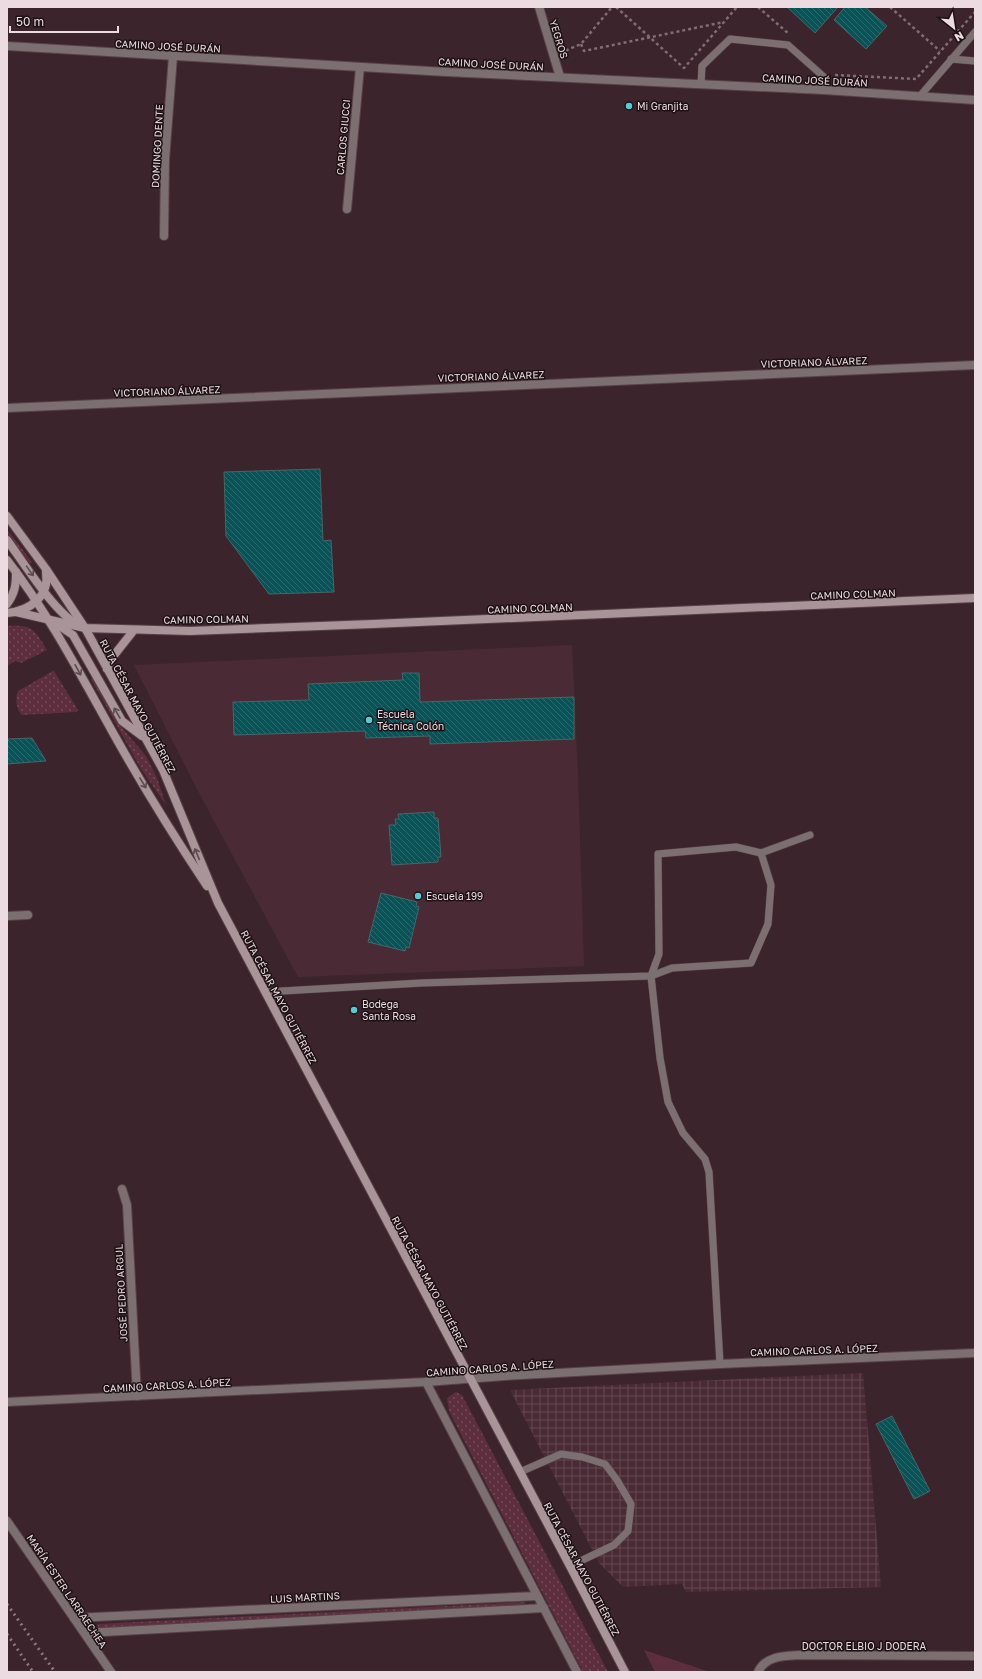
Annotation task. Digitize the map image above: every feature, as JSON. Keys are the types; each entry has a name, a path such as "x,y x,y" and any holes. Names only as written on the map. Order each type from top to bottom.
{"main road":[{"name":"RUTA CÉSAR MAYO GUTIÉRREZ","path":"7,516 46,569 85,628 166,776 218,903 625,1672"},
{"path":"7,540 44,591 64,615 72,622 85,628"},
{"name":"RUTA CÉSAR MAYO GUTIÉRREZ","path":"7,560 49,620 122,749 177,841 218,903"},
{"path":"44,591 48,580 46,569"},
{"path":"7,604 14,593 16,585 16,571"},
{"name":"CAMINO COLMAN","path":"7,613 25,609 36,601 44,591"},
{"name":"CAMINO COLMAN","path":"16,612 85,628 190,631 975,598"},
{"path":"49,620 69,631 73,635 122,721 146,739"},
{"path":"64,646 73,635 85,628"},
{"path":"108,669 112,658 134,630"}],"street":[{"name":"YEGROS","path":"539,7 560,77"},
{"name":"CAMINO JOSÉ DURÁN","path":"7,46 360,67 824,90 975,100"},
{"name":"DOMINGO DENTE","path":"164,236 165,160 173,56"},
{"name":"CARLOS GIUCCI","path":"347,209 360,67"},
{"name":"VICTORIANO ÁLVAREZ","path":"7,408 975,365"},
{"path":"7,916 28,915"},
{"name":"JOSÉ PEDRO ARGUL","path":"122,1189 127,1205 137,1396"},
{"name":"CAMINO CARLOS A. LÓPEZ","path":"7,1402 426,1382 720,1364 975,1353"},
{"path":"426,1382 577,1672"},
{"name":"MARÍA ESTER LARRAECHEA","path":"7,1521 85,1633 110,1672"},
{"name":"LUIS MARTINS","path":"74,1618 537,1596"},
{"path":"85,1633 544,1608"},
{"name":"DOCTOR ELBIO J DODERA","path":"758,1672 764,1664 772,1659 785,1656 975,1656"}],"lane":[{"path":"920,96 975,32"},
{"path":"702,84 702,66 730,39 788,45 824,77 824,90"},
{"path":"951,59 975,60"},
{"path":"720,1364 709,1172 705,1159 683,1132 668,1102 660,1058 651,976 659,954 658,854 736,847 761,853 810,835"},
{"path":"265,992 421,983 651,976 672,968 751,963 768,924 771,885 761,853"},
{"path":"520,1472 561,1454 582,1457 605,1464 617,1480 631,1504 628,1530 614,1545 570,1566"}],"path":[{"path":"560,77 568,50 581,44 612,7"},
{"path":"616,7 684,68 737,7"},
{"path":"890,7 940,51"},
{"path":"836,76 916,79 975,12"},
{"path":"581,44 584,51 724,22"}],"shaded area":[{"path":"7,529 32,563 29,563 7,533"},
{"path":"7,626 22,626 32,630 39,637 47,650 21,663 15,661 7,666"},
{"path":"572,645 584,966 298,977 198,791 134,665"},
{"path":"53,671 78,710 77,712 22,715 18,710 18,691"},
{"path":"92,678 119,724 146,756 157,778 166,805 141,769 91,679"},
{"path":"863,1373 881,1587 686,1592 682,1584 623,1587 599,1563 510,1390"},
{"path":"456,1392 462,1395 608,1672 583,1672 449,1411 447,1398"},
{"path":"526,1603 525,1606 99,1628 97,1624"},
{"path":"644,1650 710,1672 655,1672"}],"building":[{"path":"787,7 838,7 815,33"},
{"path":"845,7 865,7 887,26 866,49 834,20"},
{"path":"320,469 323,541 331,540 334,592 269,594 226,536 224,472"},
{"path":"402,673 419,673 420,702 574,697 574,739 430,744 430,736 366,738 365,731 234,735 233,702 309,700 308,684 403,680"},
{"path":"32,738 46,761 7,764 7,739"},
{"path":"434,812 434,818 438,818 441,857 438,857 438,862 392,865 389,825 396,825 395,819 399,819 398,814"},
{"path":"381,893 417,902 416,906 419,907 409,948 406,947 405,951 368,942"},
{"path":"892,1416 930,1491 914,1499 876,1424"}],"railway":[{"path":"7,1604 55,1672"},
{"path":"7,1634 33,1672"}],"place":[{"name":"Mi Granjita","path":"629,106"},
{"name":"Escuela Técnica Colón","path":"369,720"},
{"name":"Escuela 199","path":"418,896"},
{"name":"Bodega Santa Rosa","path":"354,1010"}]}
